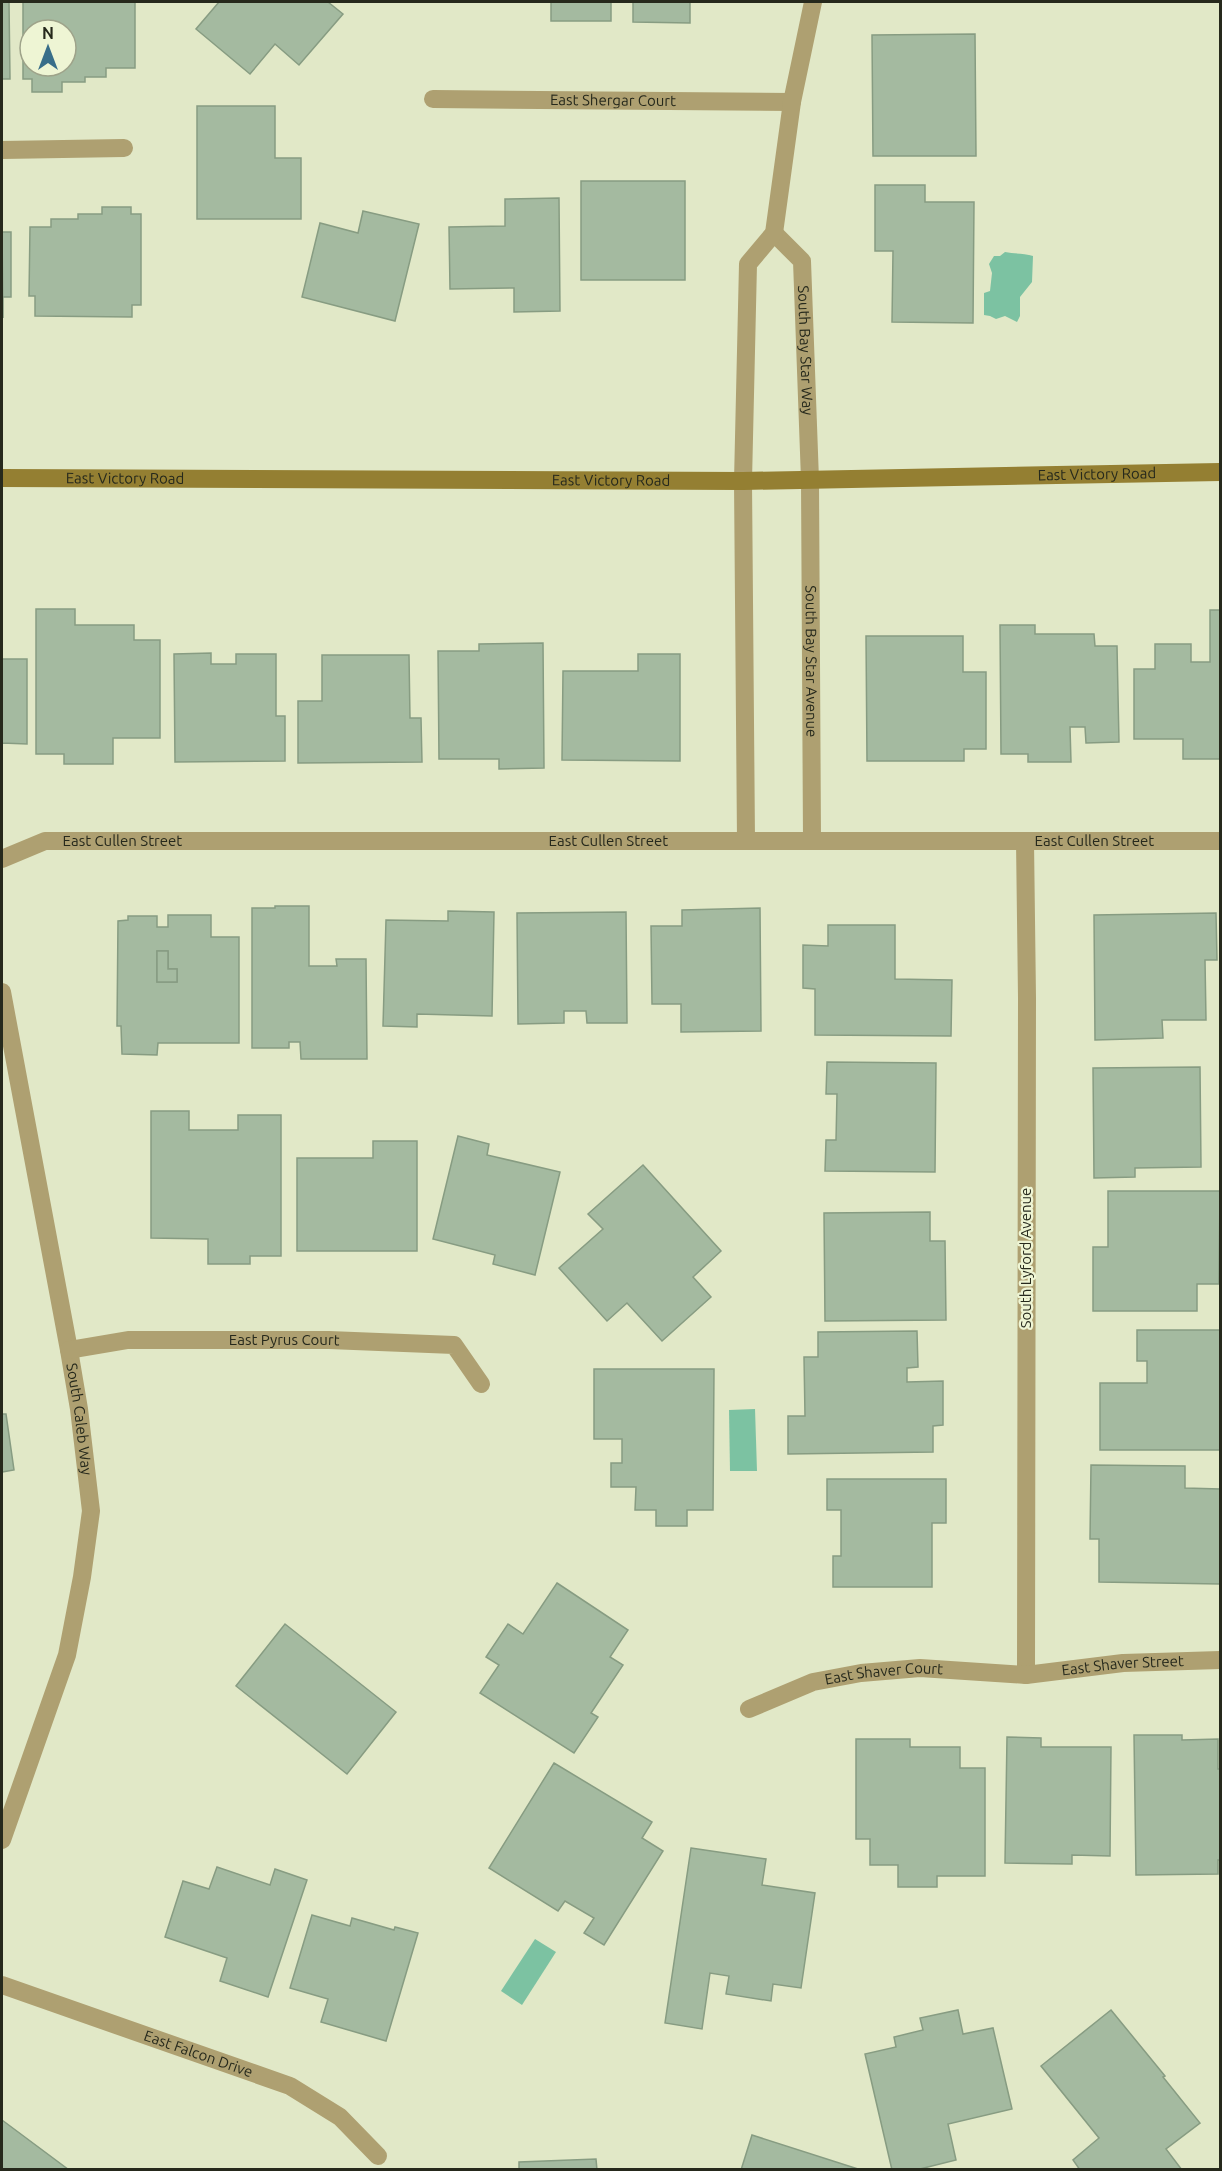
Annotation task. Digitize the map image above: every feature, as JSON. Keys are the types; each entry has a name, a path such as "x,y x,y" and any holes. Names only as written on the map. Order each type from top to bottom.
{"main road":[{"name":"East Victory Road","path":"2,478 743,481 1221,472"}],"street":[{"path":"746,841 743,481 748,264 774,232 792,102 813,2"},
{"name":"East Shergar Court","path":"433,99 792,102"},
{"path":"2,150 124,148"},
{"name":"South Bay Star Way","path":"774,232 802,261 810,480"},
{"name":"South Bay Star Avenue","path":"810,480 812,841"},
{"name":"East Cullen Street","path":"2,859 45,841 1221,841"},
{"name":"South Lyford Avenue","path":"1025,841 1027,998 1026,1675"},
{"name":"South Caleb Way","path":"2,992 69,1350 79,1409 91,1511 82,1577 67,1655 2,1840"},
{"name":"East Pyrus Court","path":"69,1350 128,1340 329,1340 454,1345 481,1384"},
{"name":"East Shaver Street","path":"1026,1675 1123,1663 1221,1660"},
{"name":"East Shaver Court","path":"749,1709 813,1682 861,1673 920,1668 1026,1675"},
{"name":"East Falcon Drive","path":"2,1985 290,2086 340,2117 378,2156"}],"shaded area":[{"path":"1005,252 1033,256 1032,282 1020,297 1020,316 1017,322 1005,316 996,319 984,315 984,293 990,291 992,273 989,264 994,256 1000,256"},
{"path":"755,1409 757,1471 730,1471 729,1410"},
{"path":"535,1939 556,1952 522,2005 501,1991"}],"building":[{"path":"2,2 9,2 10,79 2,79"},
{"path":"23,2 135,2 135,68 106,68 106,77 85,77 85,82 62,82 62,92 32,92 32,79 23,78 78,78 78,18 23,18"},
{"path":"219,2 328,2 343,14 299,65 275,44 250,74 196,29"},
{"path":"551,2 611,2 611,21 551,21"},
{"path":"633,2 690,2 690,23 633,22"},
{"path":"975,34 976,156 873,156 872,35"},
{"path":"197,106 275,106 275,158 301,158 301,219 197,219"},
{"path":"581,181 685,181 685,280 581,280"},
{"path":"875,185 925,185 925,202 974,202 973,323 892,322 893,251 875,251"},
{"path":"559,198 560,311 514,312 514,288 450,289 449,227 505,226 505,199"},
{"path":"102,207 131,207 131,214 141,214 141,305 132,305 132,317 35,316 35,296 29,296 30,227 51,227 51,219 78,219 78,214 102,214"},
{"path":"363,211 419,224 395,321 302,297 320,223 358,233"},
{"path":"2,232 11,232 11,297 3,297 3,318"},
{"path":"36,609 75,609 75,625 134,625 134,640 160,640 160,738 113,738 113,764 64,764 64,754 36,754"},
{"path":"1210,610 1220,610 1220,759 1183,759 1183,739 1134,739 1134,669 1155,669 1155,644 1191,644 1191,662 1210,662"},
{"path":"1000,625 1035,625 1035,634 1094,634 1095,646 1117,646 1119,742 1086,743 1085,727 1070,727 1071,762 1028,762 1028,754 1001,754"},
{"path":"866,636 963,636 963,672 986,672 986,749 964,749 964,761 867,761"},
{"path":"543,643 544,768 499,769 499,759 439,759 438,651 479,651 479,644"},
{"path":"211,653 211,664 236,664 236,654 276,654 276,716 285,716 285,761 175,762 174,654"},
{"path":"638,654 680,654 680,761 562,760 563,671 638,671"},
{"path":"322,655 409,655 410,718 421,718 422,762 298,763 298,701 322,701"},
{"path":"2,659 27,659 27,744 2,743"},
{"path":"275,906 309,906 309,966 337,966 336,959 366,959 367,1059 301,1059 300,1042 289,1042 289,1048 252,1048 252,908 275,908"},
{"path":"760,908 761,1031 681,1032 681,1004 652,1004 651,926 682,926 682,910"},
{"path":"448,911 494,912 492,1016 417,1014 417,1027 383,1026 386,920 448,921"},
{"path":"626,912 627,1023 587,1023 586,1011 564,1011 564,1023 518,1024 517,913"},
{"path":"1216,913 1217,960 1205,960 1206,1020 1162,1020 1163,1038 1095,1040 1094,915"},
{"path":"168,915 211,915 211,937 239,937 239,1043 158,1043 157,1055 122,1054 121,1026 117,1026 118,921 128,920 128,916 157,916 157,927 168,927","holes":["157,951 168,951 168,969 177,969 177,982 157,982"]},
{"path":"828,925 895,925 895,979 952,980 951,1036 815,1035 815,989 803,988 803,945 828,946"},
{"path":"157,951 168,951 168,969 177,969 177,982 157,982"},
{"path":"827,1062 936,1063 935,1172 825,1171 826,1140 836,1140 837,1094 826,1094"},
{"path":"1200,1067 1201,1167 1135,1168 1135,1177 1094,1178 1093,1068"},
{"path":"151,1111 189,1111 189,1130 238,1130 238,1115 281,1115 281,1256 250,1256 250,1264 208,1264 208,1239 151,1238"},
{"path":"458,1136 489,1144 487,1155 560,1172 535,1275 493,1264 495,1255 433,1239"},
{"path":"373,1141 417,1141 417,1251 297,1251 297,1158 373,1158"},
{"path":"643,1165 721,1251 693,1277 711,1297 662,1341 627,1303 607,1321 559,1268 603,1229 588,1214"},
{"path":"1108,1191 1220,1191 1219,1284 1197,1284 1197,1311 1093,1311 1093,1247 1108,1247"},
{"path":"930,1212 930,1241 945,1241 946,1320 825,1321 824,1213"},
{"path":"1137,1330 1220,1330 1220,1450 1100,1450 1100,1383 1147,1383 1147,1361 1137,1361"},
{"path":"917,1331 918,1367 907,1368 907,1382 943,1381 943,1425 933,1426 933,1452 788,1454 788,1416 805,1416 804,1357 818,1357 818,1332"},
{"path":"594,1369 714,1369 713,1510 687,1510 687,1526 656,1526 656,1510 635,1510 636,1487 611,1487 611,1463 622,1463 622,1439 594,1439"},
{"path":"2,1414 6,1414 14,1470 2,1472"},
{"path":"1091,1465 1185,1466 1185,1488 1220,1489 1220,1584 1099,1582 1099,1539 1090,1539"},
{"path":"827,1479 946,1479 946,1523 932,1523 932,1587 833,1587 833,1556 841,1556 841,1510 827,1510"},
{"path":"557,1583 628,1630 610,1657 623,1665 591,1713 598,1717 574,1753 480,1693 499,1665 486,1657 508,1624 523,1634"},
{"path":"285,1624 396,1712 347,1774 236,1686"},
{"path":"1134,1735 1182,1735 1182,1740 1218,1739 1220,1860 1218,1860 1218,1874 1136,1875"},
{"path":"1007,1737 1041,1738 1041,1747 1111,1747 1110,1856 1072,1855 1072,1864 1005,1863"},
{"path":"856,1739 910,1739 910,1747 960,1747 960,1768 985,1768 985,1876 937,1876 937,1887 898,1887 898,1865 870,1865 870,1839 856,1839"},
{"path":"554,1763 652,1822 642,1838 663,1851 604,1945 584,1933 594,1918 565,1901 558,1911 489,1868"},
{"path":"691,1848 766,1859 762,1885 815,1893 801,1988 773,1984 771,2001 726,1994 729,1976 710,1973 702,2029 665,2023"},
{"path":"217,1867 270,1885 275,1869 307,1880 268,1997 220,1981 227,1958 165,1937 183,1881 209,1889"},
{"path":"312,1915 350,1926 352,1918 394,1930 395,1927 418,1933 386,2041 321,2022 328,1999 290,1988"},
{"path":"958,2010 963,2034 993,2028 1012,2109 948,2124 956,2160 916,2170 892,2170 865,2054 896,2047 894,2037 923,2030 920,2018"},
{"path":"1111,2010 1200,2123 1166,2149 1182,2170 1080,2170 1073,2160 1099,2138 1041,2066"},
{"path":"2,2120 69,2170 2,2170"},
{"path":"752,2135 858,2169 741,2170"},
{"path":"596,2159 597,2170 519,2170 519,2162"}]}
